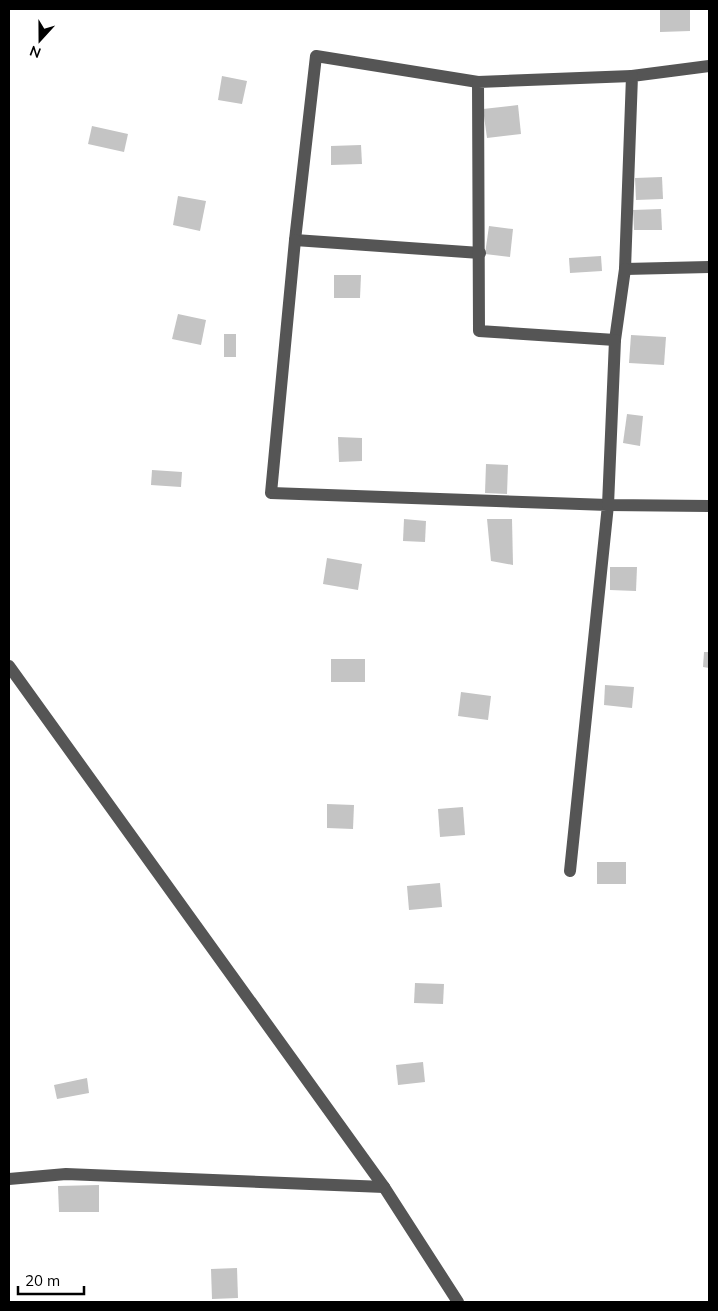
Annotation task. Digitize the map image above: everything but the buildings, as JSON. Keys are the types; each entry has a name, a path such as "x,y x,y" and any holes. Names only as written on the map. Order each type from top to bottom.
{"street":[{"path":"709,66 632,76 478,82 316,56 295,240 271,493 608,505 709,506"},
{"path":"570,872 608,505 615,340 625,269 632,76"},
{"path":"478,82 479,331 615,340"},
{"path":"295,240 480,253"},
{"path":"625,269 709,267"},
{"path":"9,666 384,1186 458,1302"},
{"path":"9,1180 66,1174 384,1186"}]}
